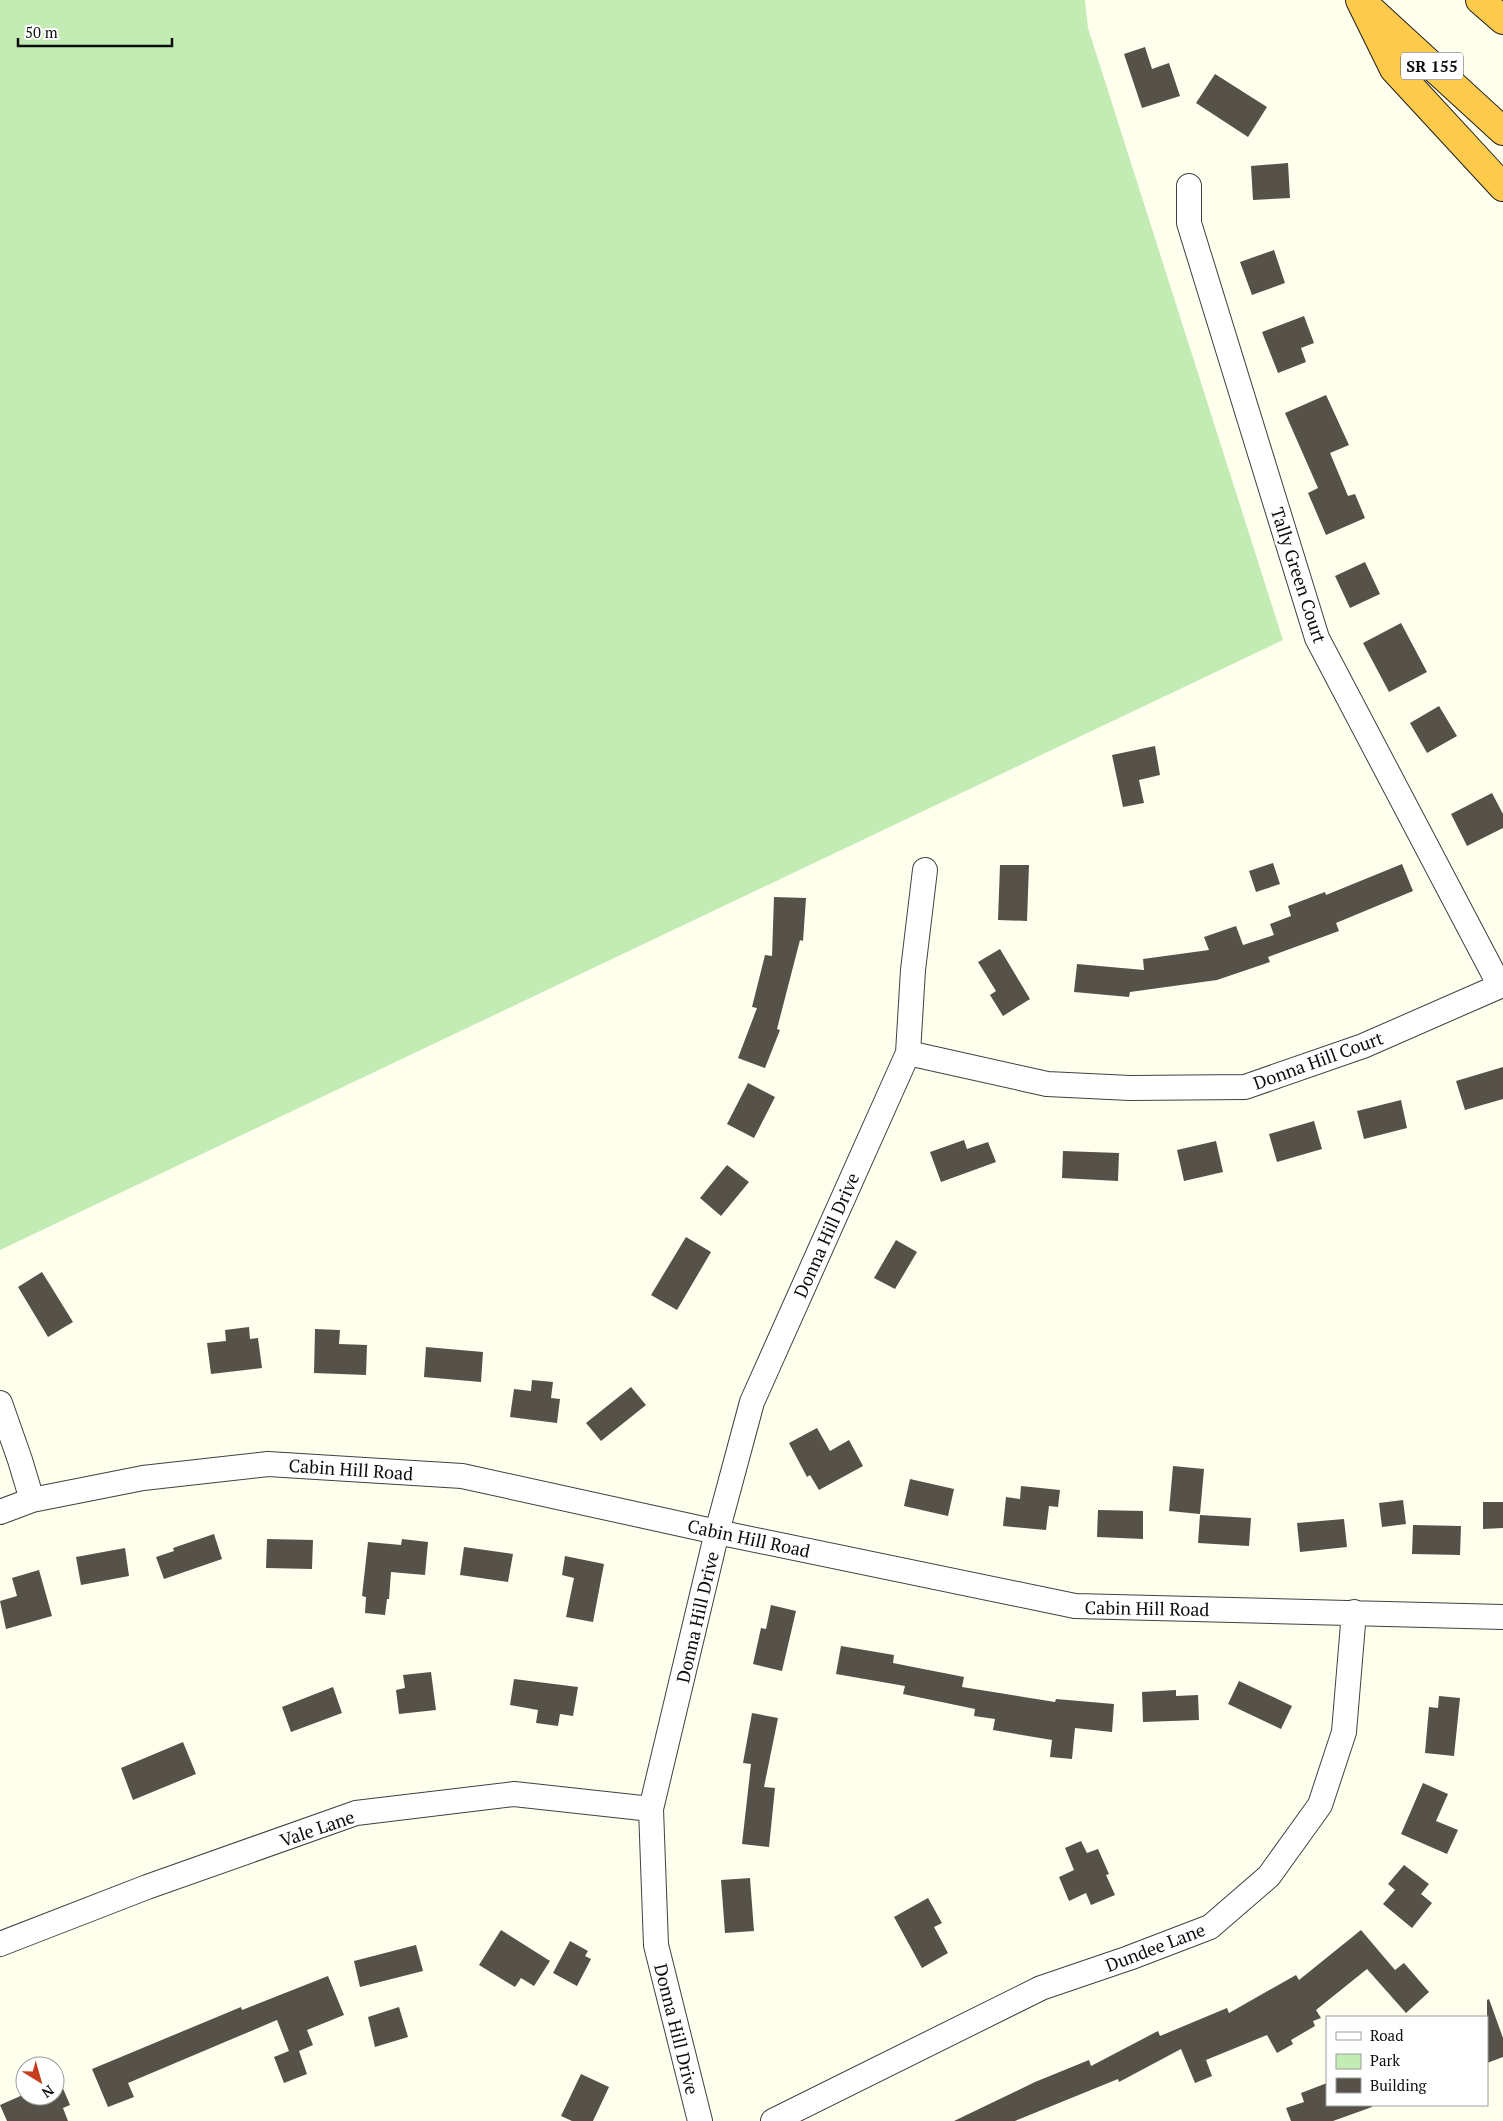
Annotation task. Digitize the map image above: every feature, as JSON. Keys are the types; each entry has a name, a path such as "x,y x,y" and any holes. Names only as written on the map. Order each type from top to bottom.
{"highway":[{"path":"1360,0 1394,69 1503,187"},
{"name":"SR 155","path":"1360,0 1503,131"},
{"path":"1480,0 1503,20"}],"street":[{"name":"Tally Green Court","path":"1189,186 1189,222 1318,638 1476,939"},
{"name":"Donna Hill Drive","path":"700,2121 656,1945 651,1809 717,1532 752,1402 908,1053 913,970 924,870"},
{"name":"Donna Hill Court","path":"908,1053 1046,1084 1130,1088 1245,1086 1363,1046 1500,986 1476,939"},
{"path":"0,1403 32,1500"},
{"name":"Cabin Hill Road","path":"0,1512 32,1500 144,1478 268,1464 462,1476 717,1532 1075,1606 1503,1617"},
{"name":"Dundee Lane","path":"773,2121 1041,1988 1129,1958 1210,1927 1269,1876 1320,1805 1344,1732 1354,1612"},
{"name":"Vale Lane","path":"0,1944 148,1887 356,1813 514,1794 651,1809"}],"green space":[{"path":"0,0 1085,0 1088,28 1283,640 0,1250"}],"building":[{"path":"1145,47 1152,69 1169,63 1180,96 1142,108 1124,54"},
{"path":"1215,74 1267,107 1248,137 1196,103"},
{"path":"1288,163 1290,198 1253,200 1251,166"},
{"path":"1274,250 1285,283 1252,295 1240,262"},
{"path":"1304,316 1314,343 1301,348 1306,362 1278,373 1262,332"},
{"path":"1326,395 1349,445 1330,453 1348,496 1355,494 1365,518 1326,535 1308,493 1318,488 1285,413"},
{"path":"1365,562 1380,594 1350,608 1335,576"},
{"path":"1401,623 1427,672 1389,692 1363,643"},
{"path":"1439,706 1457,736 1427,753 1410,723"},
{"path":"1155,746 1160,775 1139,780 1144,803 1123,807 1112,755"},
{"path":"1492,793 1503,814 1503,828 1467,846 1451,814"},
{"path":"1273,863 1280,884 1256,892 1249,871"},
{"path":"1402,864 1413,891 1336,923 1339,931 1268,957 1270,962 1217,980 1130,992 1129,997 1074,992 1077,964 1144,970 1143,959 1209,950 1204,937 1236,926 1243,945 1274,935 1270,924 1291,916 1288,906 1325,892 1326,895"},
{"path":"1000,865 1029,865 1027,921 998,920"},
{"path":"774,897 806,898 803,941 800,940 777,1029 780,1030 765,1068 738,1058 757,1008 752,1007 765,955 772,956"},
{"path":"1000,949 1030,999 1003,1016 990,995 996,991 978,962"},
{"path":"1503,1067 1503,1099 1465,1110 1456,1081"},
{"path":"748,1083 775,1097 754,1138 727,1124"},
{"path":"1401,1100 1407,1128 1364,1139 1357,1111"},
{"path":"1314,1121 1322,1149 1277,1162 1269,1134"},
{"path":"964,1140 967,1149 988,1142 996,1162 941,1182 930,1152"},
{"path":"1216,1141 1223,1172 1184,1181 1177,1150"},
{"path":"1063,1151 1119,1153 1118,1181 1062,1178"},
{"path":"727,1165 749,1182 721,1216 700,1198"},
{"path":"686,1237 711,1252 677,1310 651,1295"},
{"path":"896,1240 917,1252 895,1289 874,1278"},
{"path":"42,1272 73,1322 48,1337 18,1287"},
{"path":"249,1327 250,1339 258,1338 262,1368 211,1374 207,1343 226,1341 225,1330"},
{"path":"315,1329 340,1330 339,1344 367,1345 366,1375 314,1373"},
{"path":"426,1347 483,1352 481,1382 424,1377"},
{"path":"532,1380 553,1382 551,1398 560,1399 557,1423 510,1417 514,1389 531,1391"},
{"path":"631,1387 646,1405 601,1441 586,1423"},
{"path":"817,1428 830,1451 849,1440 863,1466 819,1490 810,1475 807,1477 789,1443"},
{"path":"1173,1466 1204,1469 1200,1514 1169,1511"},
{"path":"910,1479 954,1489 948,1516 904,1506"},
{"path":"1021,1486 1060,1490 1058,1507 1049,1506 1046,1530 1003,1526 1006,1497 1020,1499"},
{"path":"1403,1500 1406,1524 1382,1527 1379,1503"},
{"path":"1483,1502 1503,1502 1503,1528 1483,1529"},
{"path":"1098,1510 1143,1511 1143,1539 1097,1537"},
{"path":"1200,1515 1251,1518 1249,1546 1198,1543"},
{"path":"1344,1519 1347,1547 1300,1552 1297,1523"},
{"path":"1413,1525 1461,1526 1460,1555 1412,1554"},
{"path":"214,1534 222,1559 164,1579 156,1557 174,1551 173,1548"},
{"path":"267,1539 313,1540 312,1569 266,1568"},
{"path":"402,1539 428,1542 425,1575 391,1572 389,1599 387,1599 385,1615 365,1613 366,1597 362,1596 368,1542 401,1545"},
{"path":"464,1547 513,1554 508,1582 460,1575"},
{"path":"125,1548 129,1576 81,1585 76,1557"},
{"path":"565,1556 604,1564 593,1622 566,1617 574,1578 562,1575"},
{"path":"39,1570 52,1616 6,1629 0,1601 17,1596 12,1578"},
{"path":"771,1605 796,1611 782,1671 753,1664 761,1628 766,1629"},
{"path":"841,1646 894,1655 893,1663 964,1677 962,1687 1055,1702 1056,1699 1114,1704 1112,1732 1075,1728 1072,1759 1050,1757 1052,1740 993,1730 995,1719 974,1716 975,1709 903,1694 905,1686 836,1674"},
{"path":"431,1672 436,1710 399,1714 396,1690 405,1688 403,1675"},
{"path":"514,1679 578,1687 573,1716 560,1714 558,1726 536,1723 538,1710 510,1705"},
{"path":"1239,1681 1292,1706 1281,1729 1228,1704"},
{"path":"333,1687 342,1713 291,1732 282,1707"},
{"path":"1176,1690 1176,1696 1198,1695 1199,1720 1143,1722 1142,1692"},
{"path":"1439,1696 1460,1698 1454,1756 1425,1753 1429,1707 1438,1708"},
{"path":"752,1713 778,1718 764,1787 775,1788 769,1847 742,1844 751,1764 743,1763"},
{"path":"183,1742 196,1774 133,1800 121,1768"},
{"path":"1423,1783 1448,1794 1436,1821 1458,1830 1447,1854 1401,1834"},
{"path":"1081,1841 1087,1853 1098,1849 1109,1874 1106,1875 1115,1895 1091,1905 1086,1893 1069,1901 1059,1877 1074,1870 1065,1848"},
{"path":"1404,1865 1429,1884 1421,1894 1432,1903 1412,1928 1383,1904 1395,1890 1388,1884"},
{"path":"750,1878 754,1931 725,1933 721,1880"},
{"path":"928,1898 942,1923 934,1927 948,1953 922,1968 894,1917"},
{"path":"501,1930 550,1961 534,1986 521,1978 515,1987 479,1965"},
{"path":"1361,1930 1395,1970 1404,1963 1429,1992 1406,2013 1367,1969 1316,2010 1321,2018 1313,2021 1315,2026 1291,2040 1293,2044 1277,2053 1267,2035 1206,2060 1212,2076 1195,2083 1181,2049 1119,2082 1118,2079 1015,2121 954,2121 1035,2082 1089,2060 1091,2066 1158,2031 1160,2036 1227,2008 1229,2013 1296,1975 1299,1980"},
{"path":"570,1941 588,1951 585,1956 591,1959 577,1986 553,1973"},
{"path":"416,1945 423,1971 360,1987 354,1961"},
{"path":"328,1976 344,2015 307,2030 313,2045 299,2051 307,2074 284,2083 274,2057 289,2051 277,2020 128,2083 134,2097 108,2107 92,2069 241,2007 242,2010"},
{"path":"1489,1999 1503,2038 1503,2057 1488,2063 1488,2016 1487,2000"},
{"path":"399,2007 408,2037 375,2047 368,2017"},
{"path":"581,2074 609,2087 593,2121 572,2121 561,2116"},
{"path":"1326,2083 1326,2106 1372,2107 1333,2121 1291,2121 1286,2108 1304,2102 1301,2093"},
{"path":"65,2093 70,2105 63,2108 68,2121 7,2121 0,2105 15,2098 15,2106 65,2106"}]}
